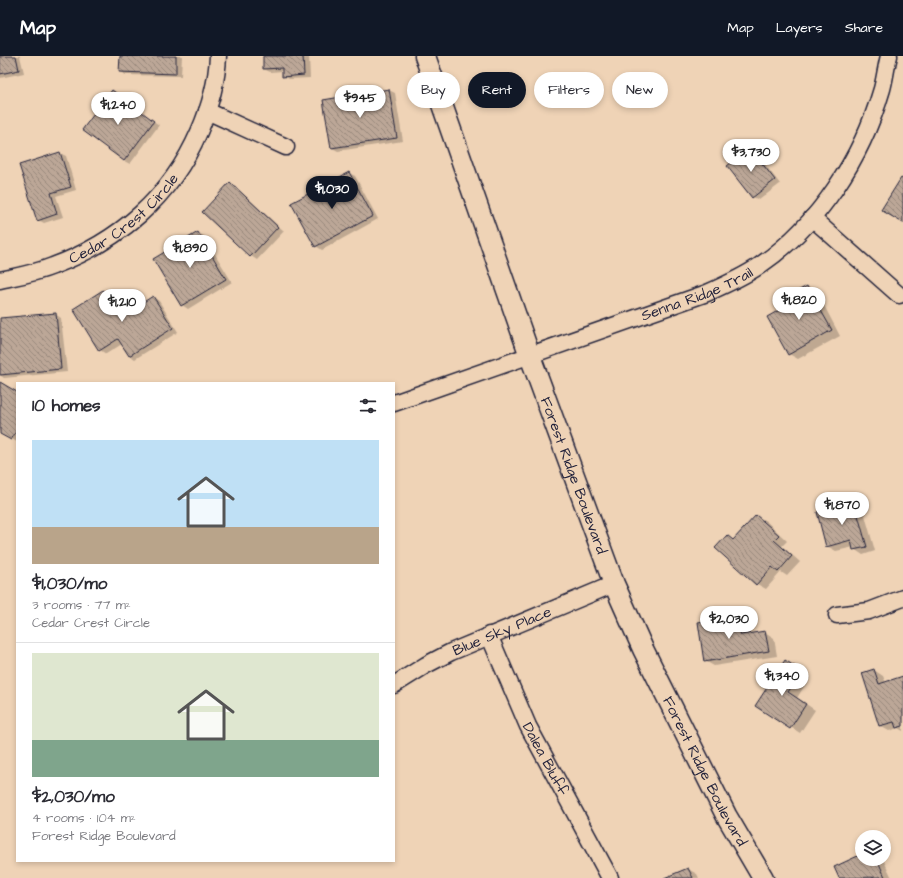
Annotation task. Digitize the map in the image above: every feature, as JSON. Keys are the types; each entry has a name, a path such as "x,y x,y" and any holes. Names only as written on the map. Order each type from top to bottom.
{"street":[{"name":"Cedar Crest Circle","path":"0,280 25,275 79,255 127,225 148,207 167,186 183,163 195,140 207,111 214,88 218,56"},
{"name":"Forest Ridge Boulevard","path":"425,56 530,356 614,584 643,649 723,808 763,878"},
{"name":"Senna Ridge Trail","path":"395,403 707,293 727,284 764,262 781,249 802,229 830,195 860,144 872,116 882,88 889,56"},
{"path":"207,111 286,147"},
{"path":"812,218 899,295"},
{"name":"Blue Sky Place","path":"395,684 426,665 451,652 614,584"},
{"path":"837,615 869,611 903,598"},
{"name":"Dalea Bluff","path":"489,635 528,726 610,878"}],"building":[{"path":"0,56 16,56 19,70 0,74"},
{"path":"120,56 176,56 176,74 119,72"},
{"path":"263,56 303,56 304,75 282,77 282,68 263,69"},
{"path":"389,89 397,138 331,148 323,100"},
{"path":"112,90 154,121 124,161 82,130"},
{"path":"750,148 775,180 752,198 727,166"},
{"path":"60,152 71,187 51,193 57,214 37,221 19,165"},
{"path":"349,172 373,216 315,247 291,203"},
{"path":"901,178 903,179 903,223 881,210"},
{"path":"230,182 278,227 250,257 202,212"},
{"path":"198,232 226,279 181,306 153,259"},
{"path":"807,286 832,330 788,355 767,317 790,304 786,297"},
{"path":"103,290 120,317 153,296 173,328 129,356 118,339 99,351 73,309"},
{"path":"56,313 61,369 0,375 0,318"},
{"path":"0,382 16,391 16,432 11,440 0,434"},
{"path":"854,501 867,547 853,550 851,540 826,547 817,512"},
{"path":"756,515 779,535 774,540 792,556 778,572 772,567 756,585 715,548 727,535 733,540"},
{"path":"737,616 741,635 765,631 769,651 704,662 698,622"},
{"path":"785,660 802,671 788,692 806,704 790,729 755,706"},
{"path":"874,669 879,684 903,676 903,726 896,728 894,722 879,726 862,673"},
{"path":"855,857 855,866 880,866 885,877 839,878 834,867"},
{"path":"688,868 693,878 664,878"}]}
